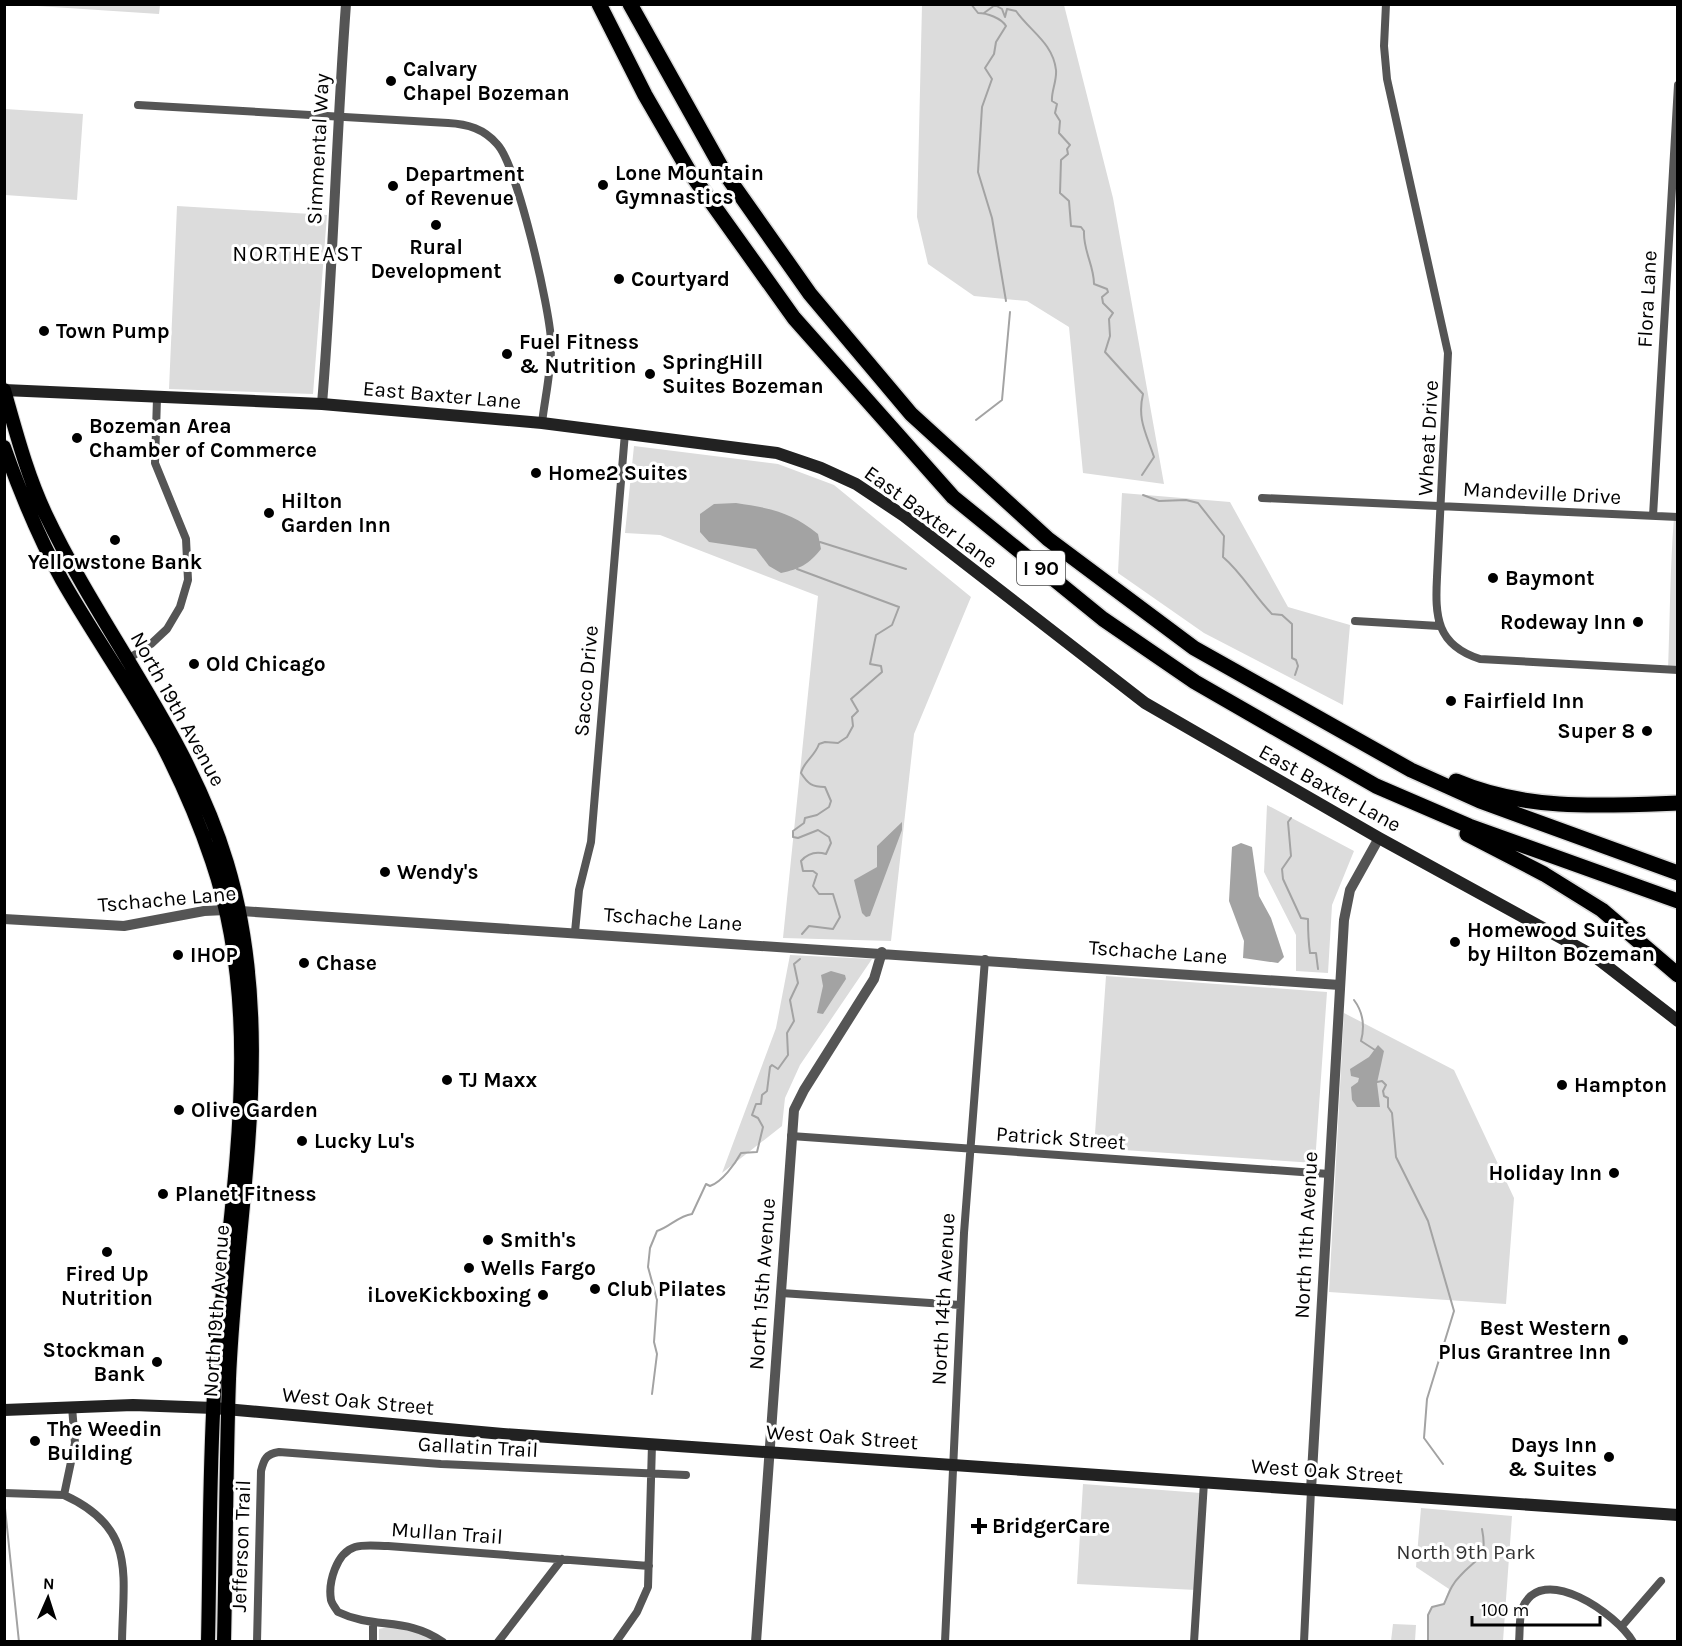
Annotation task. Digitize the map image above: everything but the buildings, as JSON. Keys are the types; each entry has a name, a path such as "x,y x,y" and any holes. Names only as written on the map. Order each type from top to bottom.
{"highway":[{"name":"I 90","path":"599,4 645,95 689,171 794,318 953,496 1103,619 1195,682 1376,786 1469,826 1677,901"},
{"name":"I 90","path":"630,4 724,172 810,294 911,414 1047,538 1194,648 1412,770 1480,801 1677,873"},
{"path":"1344,732 1462,783 1538,804 1595,806 1677,803"},
{"path":"1376,786 1544,874 1602,910 1677,975"}],"main road":[{"name":"East Baxter Lane","path":"4,390 322,404 542,423 777,453 821,468 856,484 904,516 1145,703 1379,838 1594,956 1677,1021"},
{"name":"North 19th Avenue","path":"4,390 22,454 45,514 174,737 200,789 227,860 240,911 254,1052 252,1116 229,1379 224,1641"},
{"name":"North 19th Avenue","path":"4,447 35,524 61,577 163,745 186,794 213,864 226,910 240,1004 241,1061 214,1408 208,1641"},
{"name":"West Oak Street","path":"4,1410 133,1405 214,1408 652,1444 1677,1515"}],"street":[{"name":"Simmental Way","path":"322,404 331,288 337,116 346,4"},
{"name":"Wheat Drive","path":"1386,4 1384,46 1387,78 1448,353 1436,610 1439,626"},
{"name":"Flora Lane","path":"1653,516 1677,85"},
{"path":"138,105 460,124 482,130 499,145 510,167 549,316 552,344 542,423"},
{"path":"115,668 151,644 167,629 180,607 188,580 186,539 155,463 157,398"},
{"name":"Sacco Drive","path":"575,932 579,890 591,843 625,433"},
{"name":"Mandeville Drive","path":"1262,498 1677,517"},
{"path":"1355,621 1439,626 1453,646 1480,659 1677,670"},
{"name":"North 11th Avenue","path":"1305,1641 1311,1490 1344,920 1350,890 1379,838"},
{"name":"Tschache Lane","path":"4,920 124,926 226,910 882,952 1340,985"},
{"name":"North 15th Avenue","path":"756,1641 794,1110 804,1090 874,980 882,952"},
{"name":"North 14th Avenue","path":"945,1641 955,1465 960,1305 985,960"},
{"name":"Patrick Street","path":"791,1136 1329,1174"},
{"path":"781,1293 960,1305"},
{"path":"64,1495 74,1451 72,1407"},
{"path":"615,1641 637,1612 648,1587 652,1444"},
{"name":"Gallatin Trail","path":"269,1454 279,1452 441,1464 686,1475"},
{"name":"Jefferson Trail","path":"257,1641 261,1471 264,1459 269,1454"},
{"path":"1194,1641 1204,1482"},
{"path":"4,1493 64,1495 88,1506 112,1530 120,1548 123,1564 122,1641"},
{"name":"Mullan Trail","path":"442,1641 418,1627 373,1622 338,1612 331,1601 336,1566 346,1552 355,1547 388,1546 649,1566"},
{"path":"498,1641 562,1558"},
{"path":"1622,1626 1661,1581"},
{"path":"1519,1641 1522,1609 1529,1598 1543,1590 1566,1592 1583,1597 1622,1626 1633,1641"},
{"path":"373,1622 373,1641"}],"green space":[{"path":"160,4 159,14 22,5"},
{"path":"922,5 1064,5 1113,198 1164,484 1083,473 1069,327 1027,301 974,296 928,264 917,217"},
{"path":"5,109 83,114 77,200 5,195"},
{"path":"177,206 327,215 313,394 169,389"},
{"path":"634,446 778,464 834,485 971,597 914,734 891,941 783,938 818,596 660,535 625,533"},
{"path":"1122,493 1230,502 1288,607 1350,625 1343,705 1204,633 1118,573"},
{"path":"1674,517 1677,517 1677,670 1668,670 1671,574"},
{"path":"1267,805 1354,851 1332,905 1328,973 1296,971 1296,935 1264,872"},
{"path":"790,955 872,959 800,1065 785,1098 782,1126 722,1173 776,1028"},
{"path":"1106,976 1327,992 1315,1163 1094,1148"},
{"path":"1344,1013 1454,1070 1514,1198 1506,1304 1329,1292"},
{"path":"1083,1484 1201,1493 1196,1590 1077,1584"},
{"name":"North 9th Park","path":"1421,1508 1512,1516 1503,1641 1428,1641 1428,1615 1432,1607 1444,1604 1449,1589 1416,1567"},
{"path":"1393,1624 1416,1625 1415,1641 1391,1641"},
{"path":"393,1626 413,1628 436,1642 379,1642 379,1629"}],"shaded area":[{"path":"736,503 770,509 799,521 818,534 821,549 804,565 781,573 769,566 756,549 709,542 700,532 700,514 714,504"},
{"path":"902,822 902,830 870,916 866,917 862,913 854,880 877,867 877,846"},
{"path":"1241,843 1252,847 1259,896 1271,918 1284,957 1278,963 1243,958 1244,941 1229,901 1232,847"},
{"path":"831,971 845,975 846,979 823,1014 817,1013 823,986 821,975"},
{"path":"1378,1045 1384,1051 1377,1083 1380,1107 1357,1107 1352,1100 1351,1087 1358,1082 1359,1078 1351,1076 1350,1069 1369,1057"}],"waterway":[{"path":"971,4 978,13 994,16 1006,26 985,68 992,79 982,107 978,172 992,218 1006,301"},
{"path":"984,13 995,5 1002,9 1005,17 1007,9 1016,11 1046,45 1054,61 1056,74 1052,101 1057,104 1055,113 1060,121 1059,133 1070,145 1067,149 1068,154 1061,160 1060,193 1069,201 1071,226 1081,227 1084,231 1094,284 1107,289 1108,292 1102,297 1103,303 1113,313 1109,319 1110,336 1105,352 1143,394 1142,419 1154,457 1142,475"},
{"path":"976,420 1002,400 1010,312"},
{"path":"1143,495 1159,501 1186,500 1198,503 1224,536 1223,557 1272,614 1282,615 1292,624 1292,658 1296,660 1298,666 1295,675"},
{"path":"818,544 820,542 906,569"},
{"path":"797,569 899,607 892,625 876,635 870,664 881,666 882,672 851,699 858,711 852,717 853,726 847,737 838,743 819,744 801,773 811,784 825,787 831,801 829,807 817,815 805,818 804,823 793,831 793,837 798,838 818,830 829,837 831,843 826,854 812,853 801,861 803,871 813,871 817,874 813,886 819,894 833,894 840,917 833,929 809,926 802,934"},
{"path":"1291,818 1288,822 1291,856 1282,869 1283,879 1301,918 1308,919 1310,953 1316,953 1318,969"},
{"path":"652,1394 657,1354 654,1342 657,1300 648,1267 650,1248 657,1231 692,1214 706,1184 710,1186 724,1177 741,1153 757,1152 763,1127 758,1118 752,1115 756,1104 761,1104 762,1095 767,1091 770,1067 772,1065 778,1069 788,1055 787,1033 794,1021 790,1000 798,983 794,964 800,959"},
{"path":"1354,1000 1362,1019 1361,1041 1375,1050"},
{"path":"1377,1082 1382,1081 1386,1085 1383,1091 1384,1096 1388,1098 1388,1107 1392,1113 1396,1157 1428,1221 1454,1311 1427,1399 1424,1438 1443,1464"},
{"path":"5,1508 19,1642"},
{"path":"1428,1642 1428,1615 1432,1607 1444,1604 1454,1583 1480,1557 1484,1547 1482,1529"}],"place":[{"name":"Calvary Chapel Bozeman","path":"391,81"},
{"name":"Lone Mountain Gymnastics","path":"603,185"},
{"name":"Department of Revenue","path":"393,186"},
{"name":"Rural Development","path":"436,225"},
{"name":"Courtyard","path":"619,279"},
{"name":"Town Pump","path":"44,331"},
{"name":"Fuel Fitness & Nutrition","path":"507,354"},
{"name":"SpringHill Suites Bozeman","path":"650,374"},
{"name":"Bozeman Area Chamber of Commerce","path":"77,438"},
{"name":"Home2 Suites","path":"536,473"},
{"name":"Hilton Garden Inn","path":"269,513"},
{"name":"Yellowstone Bank","path":"115,540"},
{"name":"Baymont","path":"1493,578"},
{"name":"Rodeway Inn","path":"1638,622"},
{"name":"Old Chicago","path":"194,664"},
{"name":"Fairfield Inn","path":"1451,701"},
{"name":"Super 8","path":"1647,731"},
{"name":"Wendy's","path":"385,872"},
{"name":"Homewood Suites by Hilton Bozeman","path":"1455,942"},
{"name":"IHOP","path":"178,955"},
{"name":"Chase","path":"304,963"},
{"name":"TJ Maxx","path":"447,1080"},
{"name":"Hampton","path":"1562,1085"},
{"name":"Olive Garden","path":"179,1110"},
{"name":"Lucky Lu's","path":"302,1141"},
{"name":"Holiday Inn","path":"1614,1173"},
{"name":"Planet Fitness","path":"163,1194"},
{"name":"Smith's","path":"488,1240"},
{"name":"Fired Up Nutrition","path":"107,1252"},
{"name":"Wells Fargo","path":"469,1268"},
{"name":"Club Pilates","path":"595,1289"},
{"name":"iLoveKickboxing","path":"543,1295"},
{"name":"Best Western Plus Grantree Inn","path":"1623,1340"},
{"name":"Stockman Bank","path":"157,1362"},
{"name":"The Weedin Building","path":"35,1441"},
{"name":"Days Inn & Suites","path":"1609,1457"},
{"name":"BridgerCare","path":"979,1526"}],"district":[{"name":"NORTHEAST","path":"298,253"}]}
